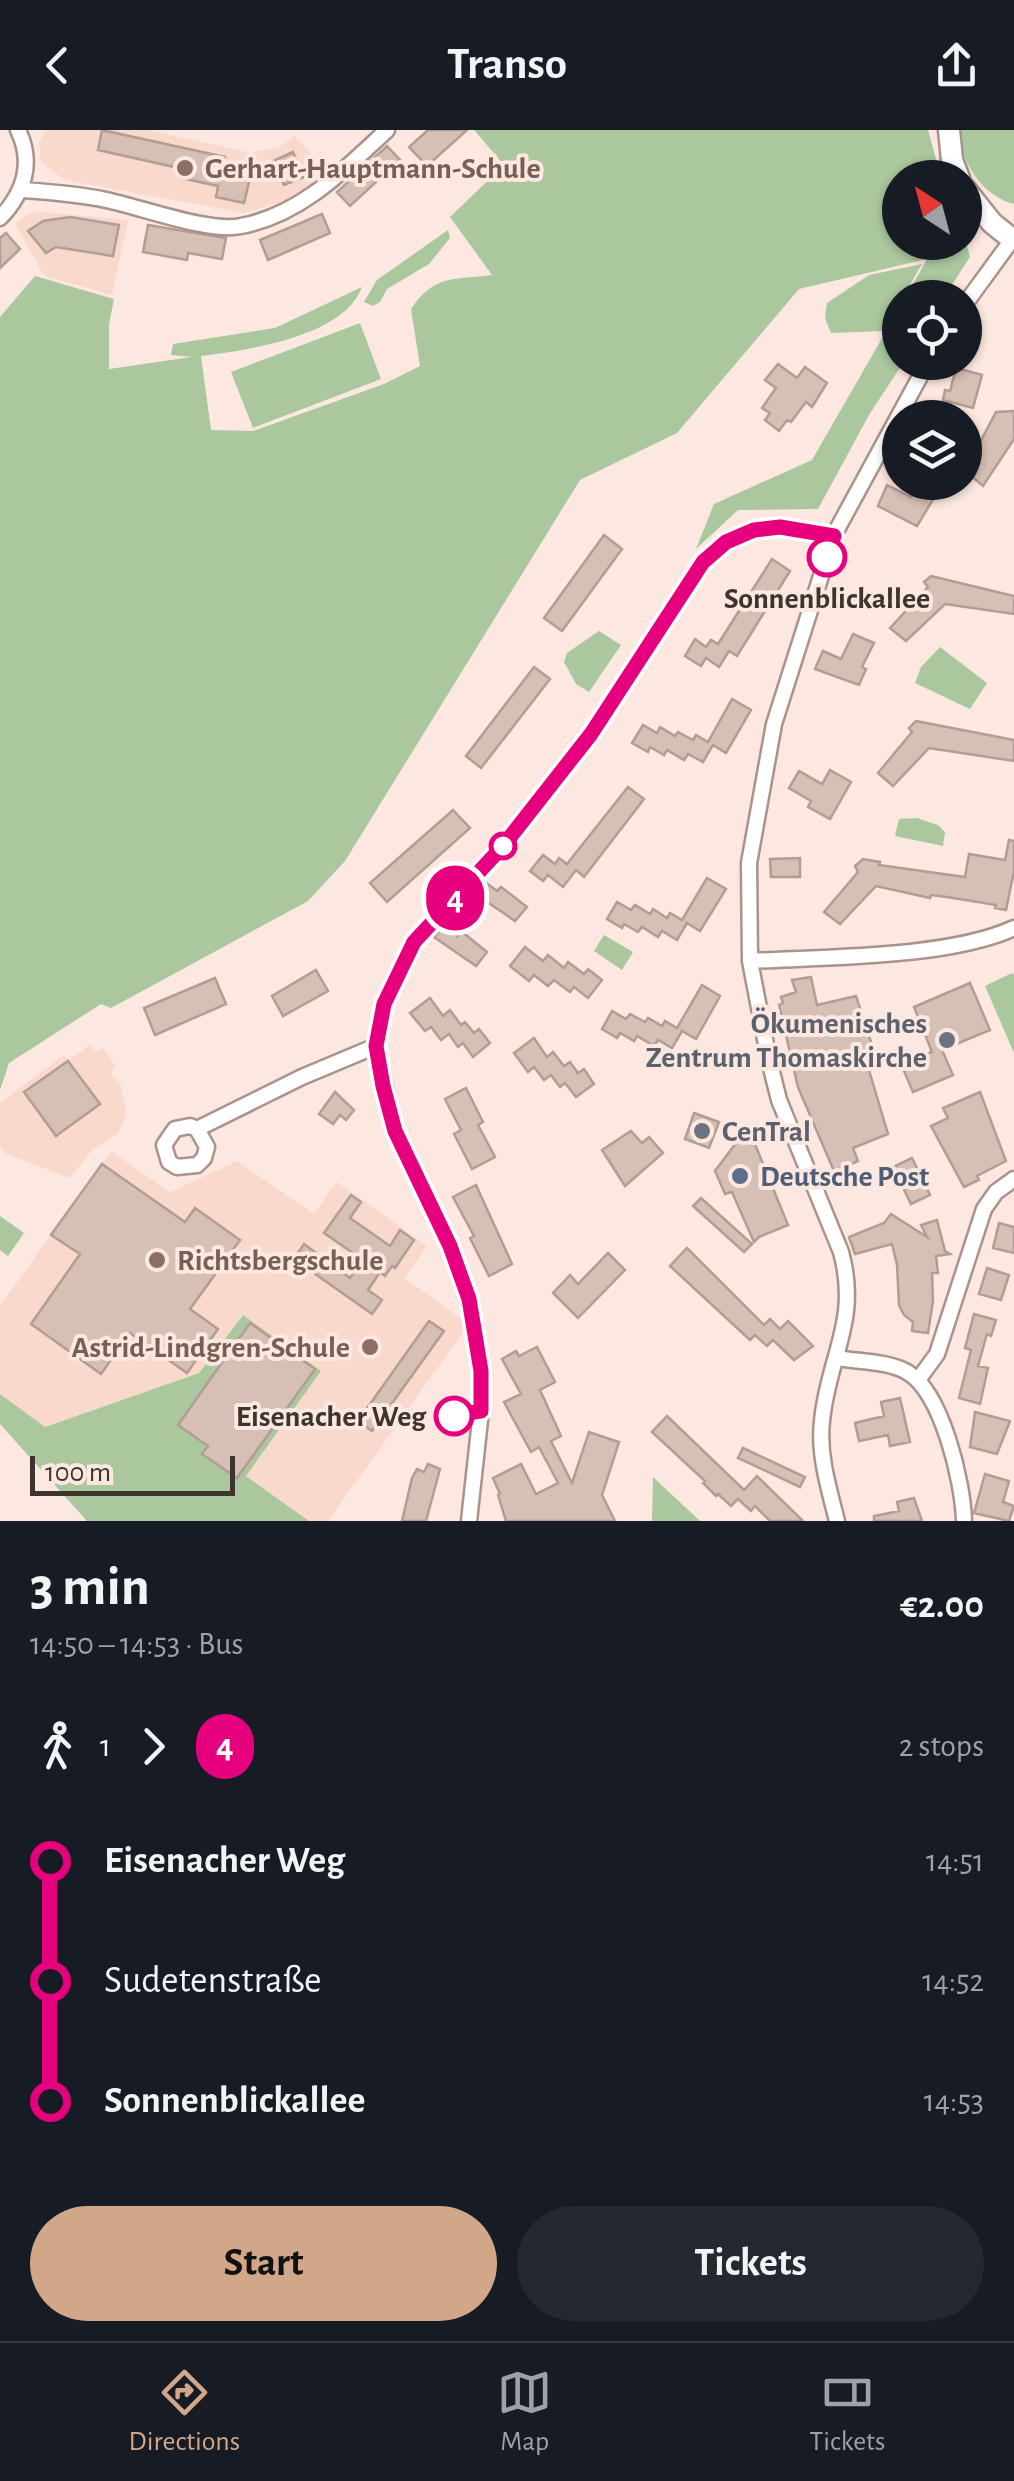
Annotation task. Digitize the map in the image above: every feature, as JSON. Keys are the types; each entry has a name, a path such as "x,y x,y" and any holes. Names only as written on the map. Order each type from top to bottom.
{"main road":[{"path":"949,130 952,160"},
{"path":"982,210 1013,238"}],"street":[{"path":"0,218 22,190 25,163 18,130"},
{"path":"22,190 105,199 238,228 278,216 314,195 387,130"},
{"path":"982,281 1013,238"},
{"path":"837,1521 821,1447 821,1428 847,1307 844,1265 779,1100 750,961 749,863 774,724 834,536 918,380"},
{"path":"468,1521 481,1411 481,1371 472,1312 450,1246 395,1131 376,1046 384,1004 414,942 503,846 591,734 703,562 726,542 754,530 780,527 834,536"},
{"path":"750,961 903,951 984,940 1014,928"},
{"path":"198,1129 376,1046"},
{"path":"918,1380 937,1354 984,1209 996,1192 1014,1178"},
{"path":"838,1358 902,1369 918,1380 943,1426 963,1502 964,1521"}],"shaded area":[{"name":"Gerhart-Hauptmann-Schule","path":"46,130 149,130 251,153 279,147 295,136 327,173 292,199 244,213 65,180 41,163 39,142"},
{"path":"34,211 128,220 112,295 44,276 15,223"},
{"path":"90,1045 96,1052 103,1048 116,1067 110,1072 120,1084 126,1106 117,1134 92,1150 70,1178 6,1154 0,1146 0,1103 64,1055 69,1060"},
{"path":"111,1151 170,1192 237,1161 314,1214 337,1182 427,1246 404,1278 469,1324 328,1521 309,1521 246,1476 321,1371 242,1315 199,1373 44,1427 0,1394 0,1306"}],"green space":[{"path":"474,130 928,130 936,160 882,160 882,260 923,260 799,289 677,433 580,480 345,861 308,901 111,1008 101,1004 9,1063 0,1090 0,317 35,276 114,299 109,324 109,369 192,357 171,355 173,344 275,328 362,287 352,304 315,329 267,345 201,356 211,430 253,431 384,384 420,366 411,309 437,284 492,275 450,217 502,167"},
{"path":"958,130 1014,130 1014,204 983,186 982,160 966,160"},
{"path":"448,230 450,238 429,264 387,289 380,302 373,306 364,302 377,280"},
{"path":"926,260 968,260 955,280 915,280"},
{"path":"922,264 913,280 882,280 882,331 831,333 825,318 827,303 869,275"},
{"path":"360,323 381,379 253,428 231,372"},
{"path":"882,338 882,380 892,380 818,509 738,510 696,549 714,504 812,460"},
{"path":"599,631 621,645 589,692 576,684 564,662 567,653"},
{"path":"940,647 987,683 970,709 915,683 921,667"},
{"path":"917,818 938,825 945,832 943,846 895,836 899,819"},
{"path":"604,935 633,952 622,970 594,951"},
{"path":"1014,975 1014,1053 985,986"},
{"path":"0,1216 24,1233 8,1256 0,1250"},
{"path":"243,1315 321,1371 246,1476 309,1521 87,1521 0,1424 0,1394 45,1427 199,1373"},
{"path":"653,1477 700,1521 652,1521"}],"building":[{"path":"102,130 225,157 221,172 250,178 244,203 216,197 218,186 181,178 183,169 98,150"},
{"path":"428,130 467,130 427,166 409,147"},
{"path":"387,146 400,160 350,206 337,192"},
{"path":"293,152 304,177 284,185 273,161"},
{"path":"322,214 330,233 268,260 260,240"},
{"path":"70,217 119,225 113,256 56,247 46,253 28,231 43,221"},
{"path":"148,225 226,238 222,259 188,253 187,260 143,252"},
{"path":"6,233 20,249 0,268 0,238"},
{"path":"778,364 797,378 805,367 827,383 812,407 806,402 779,431 765,420 770,413 762,408 776,388 765,380"},
{"path":"953,380 981,380 975,400 943,400 945,390 950,391"},
{"path":"1014,411 1014,439 983,486 982,439 996,412"},
{"path":"882,497 882,500 933,500 917,526 878,506"},
{"path":"604,535 622,549 562,631 544,618"},
{"path":"772,559 790,571 737,656 729,651 719,667 706,658 701,666 685,656 695,639 706,647 711,640 718,644"},
{"path":"931,576 1014,596 1014,614 945,604 906,641 890,628 928,587 924,582"},
{"path":"853,634 874,643 862,667 866,669 859,685 815,669 823,651 841,659"},
{"path":"534,667 550,679 481,768 466,756"},
{"path":"732,699 751,710 726,753 713,745 703,762 688,754 684,760 667,750 664,755 650,747 648,752 632,743 643,725 657,733 660,727 675,736 678,732 693,740 696,735 708,742"},
{"path":"916,721 1014,740 1014,761 929,748 893,786 878,773 912,732 909,728"},
{"path":"830,770 851,782 830,819 808,807 811,801 789,788 799,771 822,784"},
{"path":"628,787 644,799 584,877 576,870 563,887 548,875 543,881 530,871 543,855 555,864 559,858 567,864"},
{"path":"453,810 470,828 387,902 370,883"},
{"path":"1009,840 1014,841 1014,871 1006,910 995,908 996,905 931,895 930,898 876,886 840,924 824,912 858,872 855,866 863,859 880,862 879,865 965,877 969,854 1005,860"},
{"path":"800,858 800,877 771,877 770,859"},
{"path":"707,878 726,889 700,931 687,923 677,940 662,931 658,937 642,927 638,932 624,924 622,928 607,919 617,902 631,910 635,905 650,914 653,909 667,918 670,913 682,920"},
{"path":"485,882 497,891 501,887 527,907 515,921 474,893"},
{"path":"444,926 457,936 461,931 487,952 476,966 434,937"},
{"path":"525,947 543,961 548,955 564,968 568,962 584,974 588,969 602,980 588,998 574,987 570,992 554,980 548,986 534,975 529,981 510,966"},
{"path":"316,970 328,991 283,1016 272,996"},
{"path":"811,977 817,1005 856,996 873,1048 866,1060 888,1134 853,1148 858,1161 834,1171 798,1087 779,1005 783,1003 781,997 796,992 792,980"},
{"path":"215,978 226,1004 155,1035 144,1008"},
{"name":"Ökumenisches Zentrum Thomaskirche","path":"970,983 990,1030 942,1050 953,1075 913,1092 901,1064 932,1052 914,1007"},
{"path":"702,985 720,996 696,1039 682,1031 672,1048 658,1040 654,1046 637,1036 634,1041 620,1033 617,1038 602,1029 612,1011 626,1019 630,1014 645,1022 648,1018 662,1026 665,1021 677,1028"},
{"path":"430,998 443,1016 450,1010 461,1025 465,1022 474,1033 479,1029 490,1043 473,1057 463,1043 458,1047 449,1034 441,1040 431,1027 425,1031 410,1013"},
{"path":"534,1038 547,1057 553,1052 564,1066 570,1062 578,1073 584,1069 594,1084 576,1097 565,1083 560,1087 551,1075 544,1080 534,1067 528,1072 514,1053"},
{"path":"68,1061 100,1104 56,1136 24,1092"},
{"path":"466,1088 483,1122 478,1125 495,1157 472,1169 454,1134 461,1130 445,1099"},
{"path":"335,1092 354,1110 346,1120 340,1115 333,1124 319,1114"},
{"path":"980,1092 1006,1161 964,1187 931,1126 948,1118 943,1108"},
{"name":"CenTral","path":"694,1113 719,1122 709,1148 685,1139"},
{"path":"748,1127 788,1225 754,1242 732,1192 725,1194 715,1171"},
{"path":"631,1131 642,1143 649,1137 663,1153 625,1186 602,1150"},
{"path":"912,1158 930,1195 911,1204 893,1167"},
{"path":"102,1164 185,1222 195,1208 240,1240 190,1309 218,1329 187,1373 130,1333 101,1374 31,1324 80,1254 51,1235"},
{"path":"476,1185 512,1264 489,1276 453,1197"},
{"path":"351,1195 361,1202 350,1218 390,1246 400,1230 414,1240 395,1268 392,1266 385,1276 380,1272 368,1290 382,1300 372,1314 294,1259 304,1244 350,1278 363,1260 324,1233"},
{"path":"701,1198 752,1244 744,1252 693,1206"},
{"path":"891,1214 927,1237 921,1225 937,1220 945,1251 950,1254 936,1256 938,1273 932,1273 928,1333 912,1331 913,1322 899,1305 892,1244 855,1254 849,1237 884,1223"},
{"path":"999,1223 1014,1227 1014,1253 993,1248"},
{"path":"687,1248 764,1325 770,1319 780,1329 788,1321 813,1346 794,1360 773,1340 767,1346 755,1335 750,1340 670,1266"},
{"path":"608,1253 625,1270 578,1318 553,1293 570,1275 578,1284"},
{"path":"987,1268 1009,1275 1001,1300 979,1294"},
{"path":"974,1314 996,1320 991,1336 987,1334 978,1366 988,1368 980,1404 959,1398 971,1350 965,1348"},
{"path":"429,1321 444,1331 372,1431 358,1421"},
{"path":"250,1323 315,1369 237,1478 202,1454 208,1446 178,1425"},
{"path":"537,1347 555,1382 540,1390 561,1436 551,1441 572,1483 589,1432 619,1442 602,1495 615,1521 506,1521 493,1478 521,1464 536,1494 558,1483 539,1447 531,1452 504,1402 521,1394 502,1359 516,1351 519,1356"},
{"path":"900,1398 910,1442 890,1446 888,1435 859,1441 855,1423 884,1416 881,1402"},
{"path":"975,1412 1010,1421 997,1454 970,1447"},
{"path":"667,1416 744,1490 757,1476 803,1521 770,1521 755,1506 751,1511 738,1499 731,1506 716,1496 652,1432"},
{"path":"743,1448 805,1477 800,1487 738,1458"},
{"path":"428,1464 440,1469 426,1521 402,1521 412,1478 417,1469 424,1472"},
{"path":"985,1474 1009,1481 1003,1502 1014,1506 1009,1521 974,1513"},
{"path":"914,1498 922,1521 874,1521 874,1516 899,1511 897,1502"}],"bus line":[{"name":"4","path":"454,1416 481,1411 481,1371 472,1312 450,1246 395,1131 376,1046 384,1004 414,942 503,846 591,734 703,562 735,537 780,527 834,536 827,557"}],"place":[{"name":"Gerhart-Hauptmann-Schule","path":"185,168"},
{"name":"Sonnenblickallee","path":"827,557"},
{"name":"Ökumenisches Zentrum Thomaskirche","path":"947,1040"},
{"name":"CenTral","path":"702,1131"},
{"name":"Deutsche Post","path":"740,1176"},
{"name":"Richtsbergschule","path":"157,1260"},
{"name":"Astrid-Lindgren-Schule","path":"370,1347"},
{"name":"Eisenacher Weg","path":"454,1416"}]}
